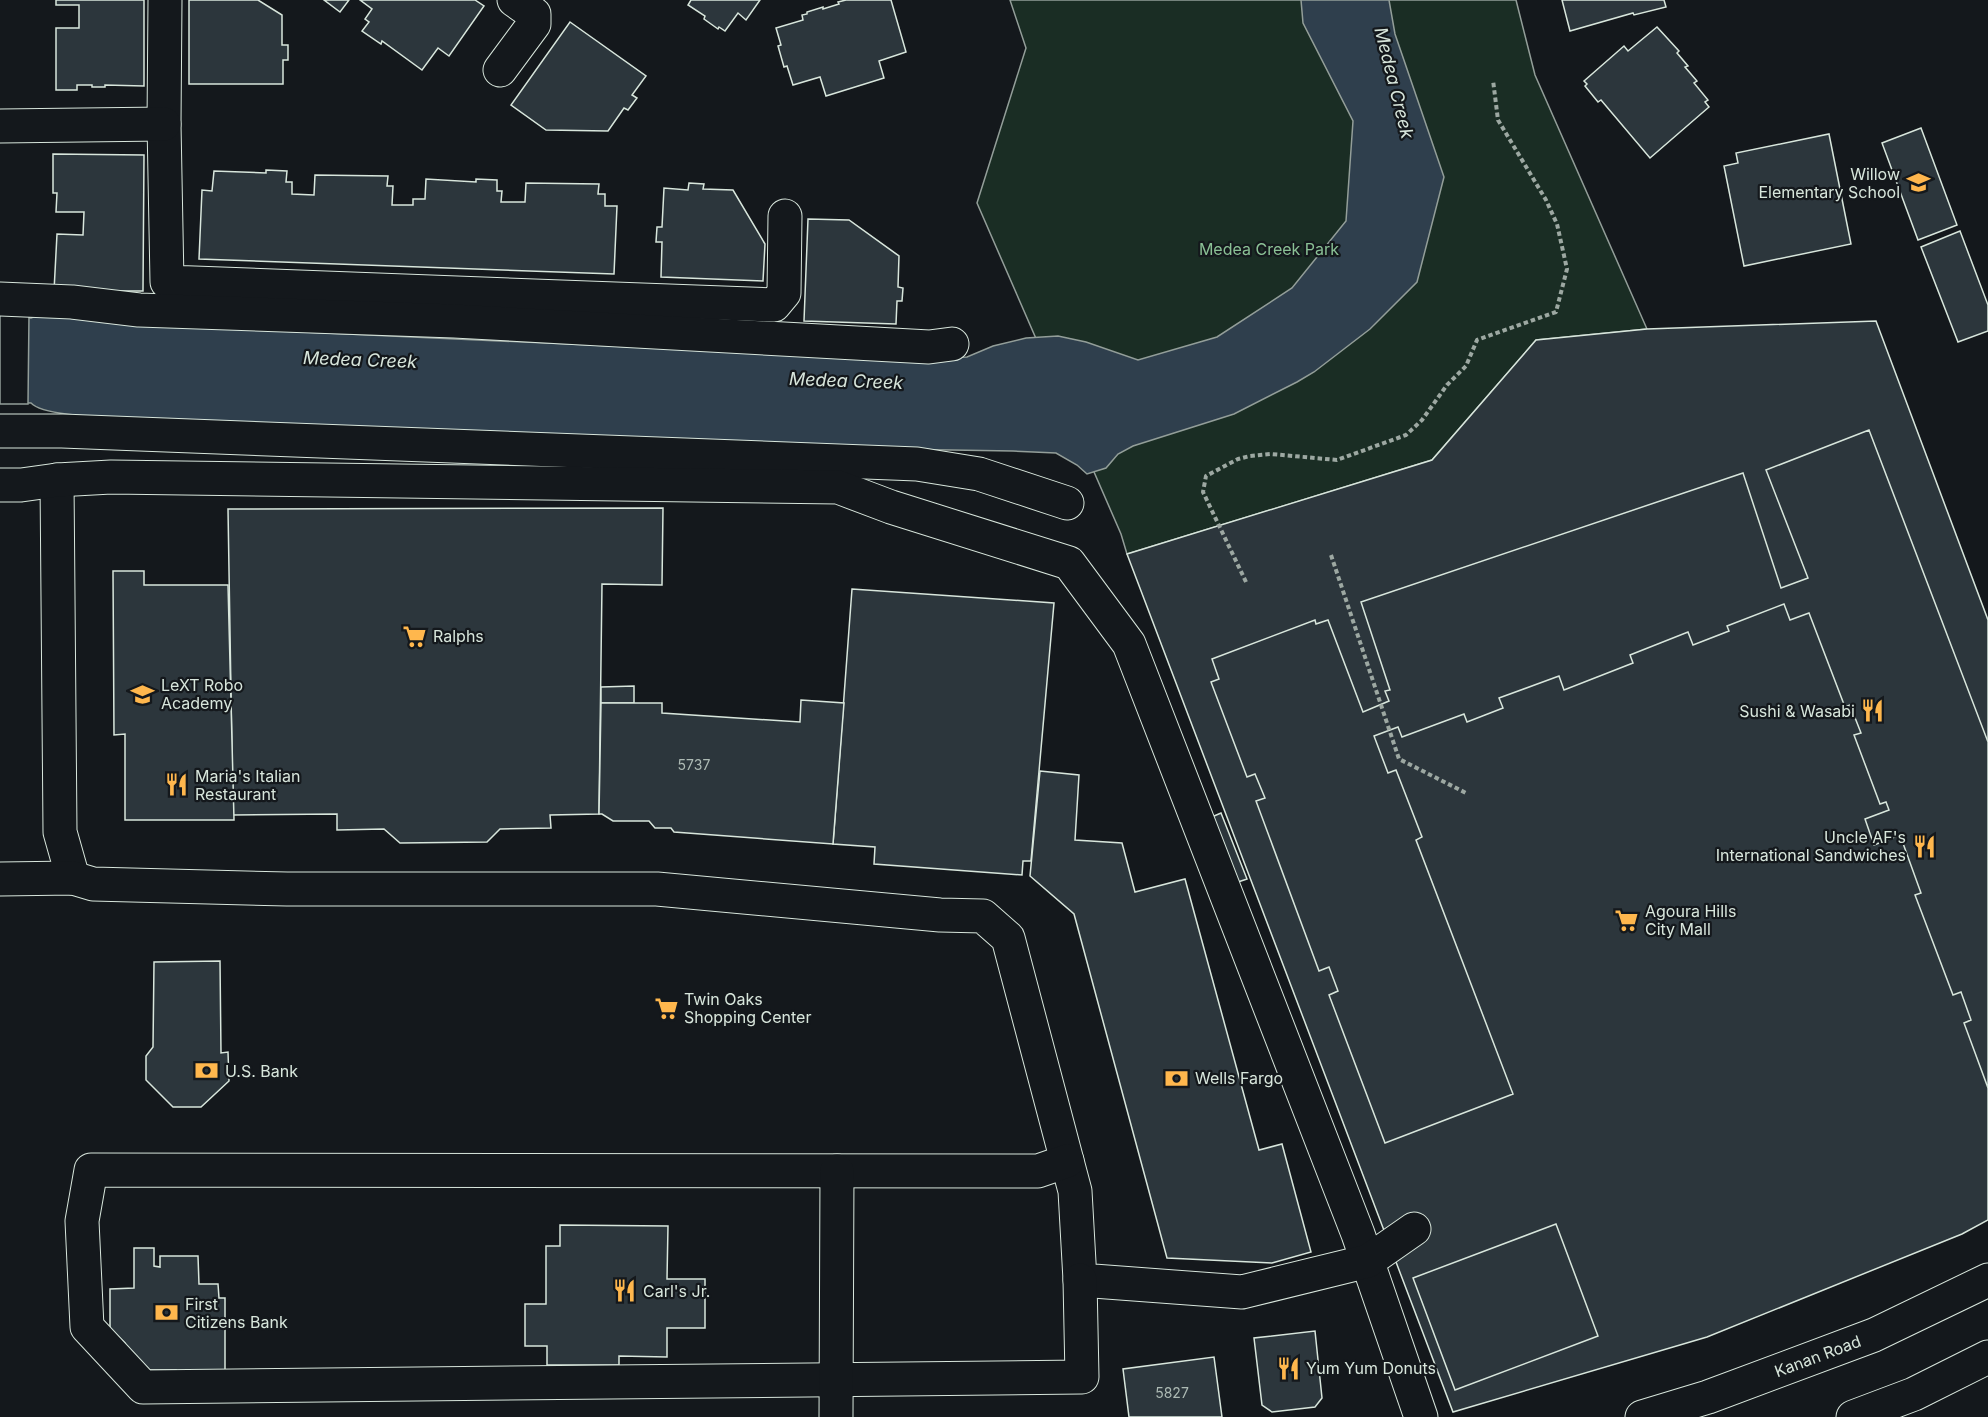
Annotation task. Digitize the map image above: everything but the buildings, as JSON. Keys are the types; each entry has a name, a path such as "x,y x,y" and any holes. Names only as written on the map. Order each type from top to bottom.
{"main road":[{"path":"165,0 164,124 167,282 774,305 784,293 785,216"},
{"path":"500,70 534,24 534,14 514,0"},
{"path":"0,126 164,124"},
{"path":"0,299 72,302 139,310 454,321 929,347 952,344"},
{"path":"0,431 62,431 917,464 979,474 1067,503"},
{"path":"0,485 111,477 838,487 891,507 1069,564 1129,644 1368,1262 1421,1417"},
{"path":"57,480 60,832 73,878"},
{"path":"0,879 73,878 93,884 287,889 657,889 940,915 983,916 1008,938 1075,1191 1082,1377 143,1387 87,1327 82,1221 91,1170 1038,1171 1067,1161"},
{"path":"836,1417 837,1171"},
{"path":"1080,1280 1242,1292 1368,1262 1414,1229"},
{"name":"Kanan Road","path":"1642,1417 1708,1397 1874,1335 1988,1280"},
{"path":"1853,1417 1914,1394 1988,1357"}],"path":[{"path":"1246,582 1203,492 1206,476 1238,459 1250,456 1271,454 1337,460 1406,435 1422,420 1447,385 1466,366 1477,340 1556,312 1567,269 1557,224 1546,200 1498,120 1493,80"},
{"path":"1331,555 1400,759 1468,794"}],"green space":[{"name":"Medea Creek Park","path":"1010,0 1516,0 1535,75 1647,329 1536,340 1432,460 1127,554 1121,534 977,203 1026,48"}],"water":[{"name":"Medea Creek","path":"1301,0 1389,0 1395,34 1444,177 1417,282 1370,329 1314,372 1297,382 1234,414 1133,446 1118,454 1106,468 1087,474 1077,465 1056,453 889,449 101,417 48,411 31,403 0,402 0,317 31,318 39,315 175,326 893,359 967,357 993,346 1026,338 1058,336 1086,342 1138,360 1217,337 1292,288 1346,221 1353,121 1303,23"}],"pier":[{"path":"0,314 29,315 28,404 0,404"}],"place":[{"name":"Willow Elementary School","path":"1918,183"},
{"name":"Ralphs","path":"415,636"},
{"name":"LeXT Robo Academy","path":"143,694"},
{"name":"Sushi & Wasabi","path":"1873,711"},
{"name":"Maria's Italian Restaurant","path":"177,785"},
{"name":"Uncle AF's International Sandwiches","path":"1924,846"},
{"name":"Agoura Hills City Mall","path":"1627,920"},
{"name":"Twin Oaks Shopping Center","path":"666,1008"},
{"name":"U.S. Bank","path":"207,1071"},
{"name":"Wells Fargo","path":"1177,1078"},
{"name":"Carl's Jr.","path":"625,1291"},
{"name":"First Citizens Bank","path":"167,1313"},
{"name":"Yum Yum Donuts","path":"1288,1368"}]}
